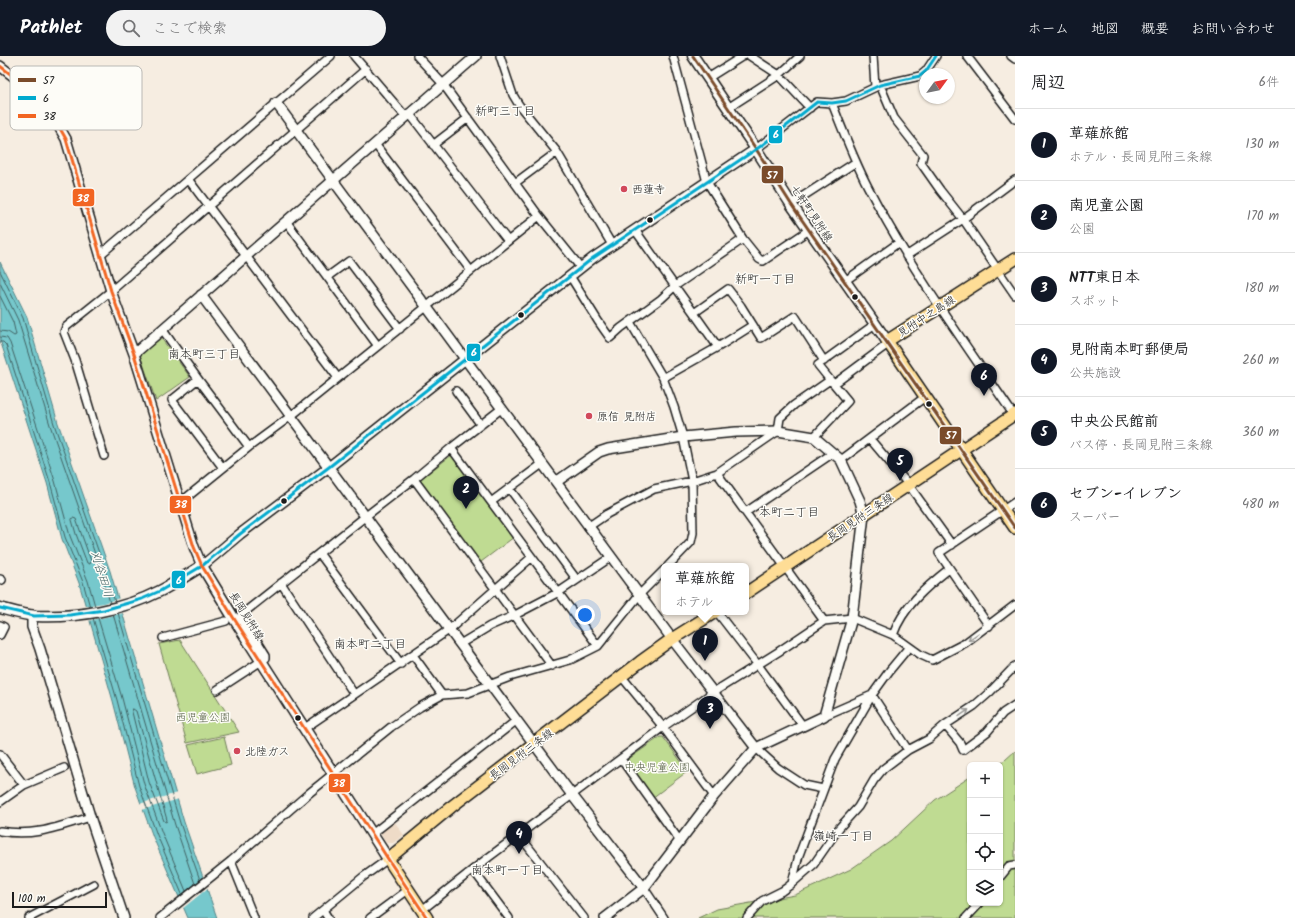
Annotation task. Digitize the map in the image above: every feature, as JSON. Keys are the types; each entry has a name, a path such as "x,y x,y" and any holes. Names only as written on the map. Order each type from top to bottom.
{"main road":[{"name":"七軒町見附線","path":"693,56 791,204 887,342"},
{"name":"見附中之島線","path":"1015,259 887,342 1015,528"},
{"name":"長岡見附三条線","path":"749,591 908,484 1015,415"},
{"path":"0,608 33,616 85,613 104,610 139,600 160,591 202,566"},
{"name":"長岡見附線","path":"202,566 388,859"},
{"name":"長岡見附三条線","path":"388,859 451,808 672,639 711,615"},
{"path":"388,859 424,915"}],"street":[{"path":"100,255 331,56"},
{"path":"354,56 408,115 433,145 508,241"},
{"path":"417,56 443,84 539,216 581,268"},
{"path":"134,354 476,56"},
{"path":"500,56 513,95 519,105 557,152 612,245"},
{"path":"673,56 707,182 743,239 763,262 809,230"},
{"path":"708,78 743,56"},
{"path":"750,56 779,75 810,108"},
{"path":"728,108 779,75 800,56"},
{"path":"872,56 878,86 894,118 922,155 921,163 963,219 1015,295"},
{"path":"61,130 66,139 111,291 134,354 194,547 202,566 240,534 329,467 466,360 570,276 612,245 756,149 817,102 832,103 846,101 878,86 920,76 926,71 936,56"},
{"path":"967,56 1015,118"},
{"path":"1011,56 1015,59"},
{"path":"0,66 10,74"},
{"path":"104,456 75,360 64,332 66,327 111,291 366,69"},
{"path":"276,103 588,527 756,748 778,768 804,785 823,790"},
{"path":"832,103 856,162 898,243 939,307 1015,415"},
{"path":"433,145 468,118"},
{"path":"375,144 471,271"},
{"path":"515,183 557,152"},
{"path":"791,204 856,162"},
{"path":"188,179 338,378"},
{"path":"906,256 963,219 1015,180"},
{"path":"180,500 186,498 249,447 291,416 539,216"},
{"path":"286,221 378,346"},
{"path":"635,230 718,347"},
{"path":"570,276 610,338 661,299 675,286 743,239"},
{"path":"845,281 898,243"},
{"path":"327,277 349,261 400,329"},
{"path":"694,313 728,289 741,306 761,338 795,316 824,361"},
{"path":"201,295 572,795 644,888 664,918"},
{"path":"630,322 663,378 674,407 692,481 693,533 691,542 671,563"},
{"path":"814,437 848,401 818,366 875,324"},
{"path":"663,378 753,325"},
{"path":"162,329 249,447"},
{"path":"588,527 607,514 654,489 692,481 717,473 778,431 780,418 794,405 832,382 887,342"},
{"path":"198,379 172,400 223,468"},
{"path":"456,391 481,425"},
{"path":"841,460 925,397"},
{"path":"217,690 266,658 266,655 241,615 502,409"},
{"path":"556,482 599,452 608,449 682,437 736,432 778,431 814,437 833,453 841,460 860,501 864,515 852,618 824,716"},
{"path":"870,439 908,484 952,545"},
{"path":"451,448 598,646"},
{"path":"746,512 833,453"},
{"path":"491,502 542,464"},
{"path":"717,473 824,621"},
{"path":"414,479 552,666"},
{"path":"509,488 577,580"},
{"path":"989,626 948,569 939,553 1015,502"},
{"path":"318,553 401,664"},
{"path":"305,728 450,630 532,557"},
{"path":"460,644 490,626 515,616 559,592 611,557"},
{"path":"893,635 915,598 948,569"},
{"path":"160,918 231,861 308,794 391,727 420,707 442,695 468,693 510,677 570,660 598,646 639,595 661,573"},
{"path":"281,583 354,694"},
{"path":"424,915 472,870 663,727 712,692 758,665 824,621 852,618 893,635 921,655 932,660 965,643 1015,605"},
{"path":"718,615 803,726"},
{"path":"33,616 33,627 90,817 124,918"},
{"path":"163,638 226,621"},
{"path":"0,625 4,627 0,635"},
{"path":"792,883 799,855 835,759 872,695 909,646"},
{"path":"413,655 442,695"},
{"path":"747,918 762,901 782,891 814,864 839,828 858,807 874,780 883,769 908,750 929,739 945,725 974,706 1015,666"},
{"path":"622,677 663,727 714,796"},
{"path":"605,918 644,888 679,840 714,796 756,748 872,695"},
{"path":"872,695 908,750"},
{"path":"945,725 960,743 963,750 987,732 1003,713 1015,704"},
{"path":"372,834 517,720"},
{"path":"0,754 24,785"},
{"path":"621,759 679,840"},
{"path":"0,802 24,785 64,768"},
{"path":"0,832 16,834 38,833 90,817"},
{"path":"518,835 584,918"},
{"path":"312,918 388,859"},
{"path":"231,861 254,918"},
{"path":"1003,873 1009,866 1015,865"},
{"path":"472,870 509,918"},
{"path":"33,917 94,884"},
{"path":"370,918 408,890"},
{"path":"966,918 977,906"},
{"path":"323,910 328,918"}],"shaded area":[{"path":"394,821 404,835 393,843 387,843 379,832"}],"green space":[{"path":"161,338 190,377 156,401 140,355"},
{"path":"453,454 514,537 481,562 476,560 418,481"},
{"name":"西児童公園","path":"180,640 239,732 187,743 159,644"},
{"path":"224,737 231,765 197,774 188,745"},
{"name":"中央児童公園","path":"660,737 663,737 688,771 652,798 627,764 627,760"},
{"path":"1015,751 1015,918 698,918 717,909 795,895 851,869 891,841 935,800 967,779 967,906 1003,906 1003,762 1001,762"}],"water":[{"name":"刈谷田川","path":"0,262 27,317 58,423 110,571 184,822 217,918 188,918 153,837 135,787 113,701 79,583 62,539 47,483 0,340"}],"pier":[{"path":"120,598 124,613 88,621 84,606 104,603"},
{"path":"177,793 179,799 142,810 139,804"},
{"path":"207,884 208,888 182,909 181,906"}],"transit line":[{"name":"57","path":"693,56 791,204 1015,528"},
{"name":"6","path":"0,608 34,616 70,615 104,610 142,599 160,591 202,566 240,534 329,467 593,258 761,146 817,102 832,103 846,101 880,85 920,76 926,71 936,56"},
{"name":"38","path":"0,66 10,74"},
{"name":"38","path":"61,130 66,139 111,291 134,354 194,547 202,566 233,617 427,918"}],"place":[{"name":"西蓮寺","path":"624,189"},
{"name":"セブン-イレブン","path":"984,396"},
{"name":"原信 見附店","path":"589,416"},
{"name":"中央公民館前","path":"900,481"},
{"name":"南児童公園","path":"466,509"},
{"name":"草薙旅館","path":"705,661"},
{"name":"NTT東日本","path":"710,729"},
{"name":"北陸ガス","path":"237,751"},
{"name":"見附南本町郵便局","path":"519,854"}],"district":[{"name":"新町三丁目","path":"505,111"},
{"name":"新町一丁目","path":"765,279"},
{"name":"南本町三丁目","path":"204,354"},
{"name":"本町二丁目","path":"789,512"},
{"name":"南本町二丁目","path":"370,644"},
{"name":"嶺崎一丁目","path":"843,836"},
{"name":"南本町一丁目","path":"507,870"}]}
